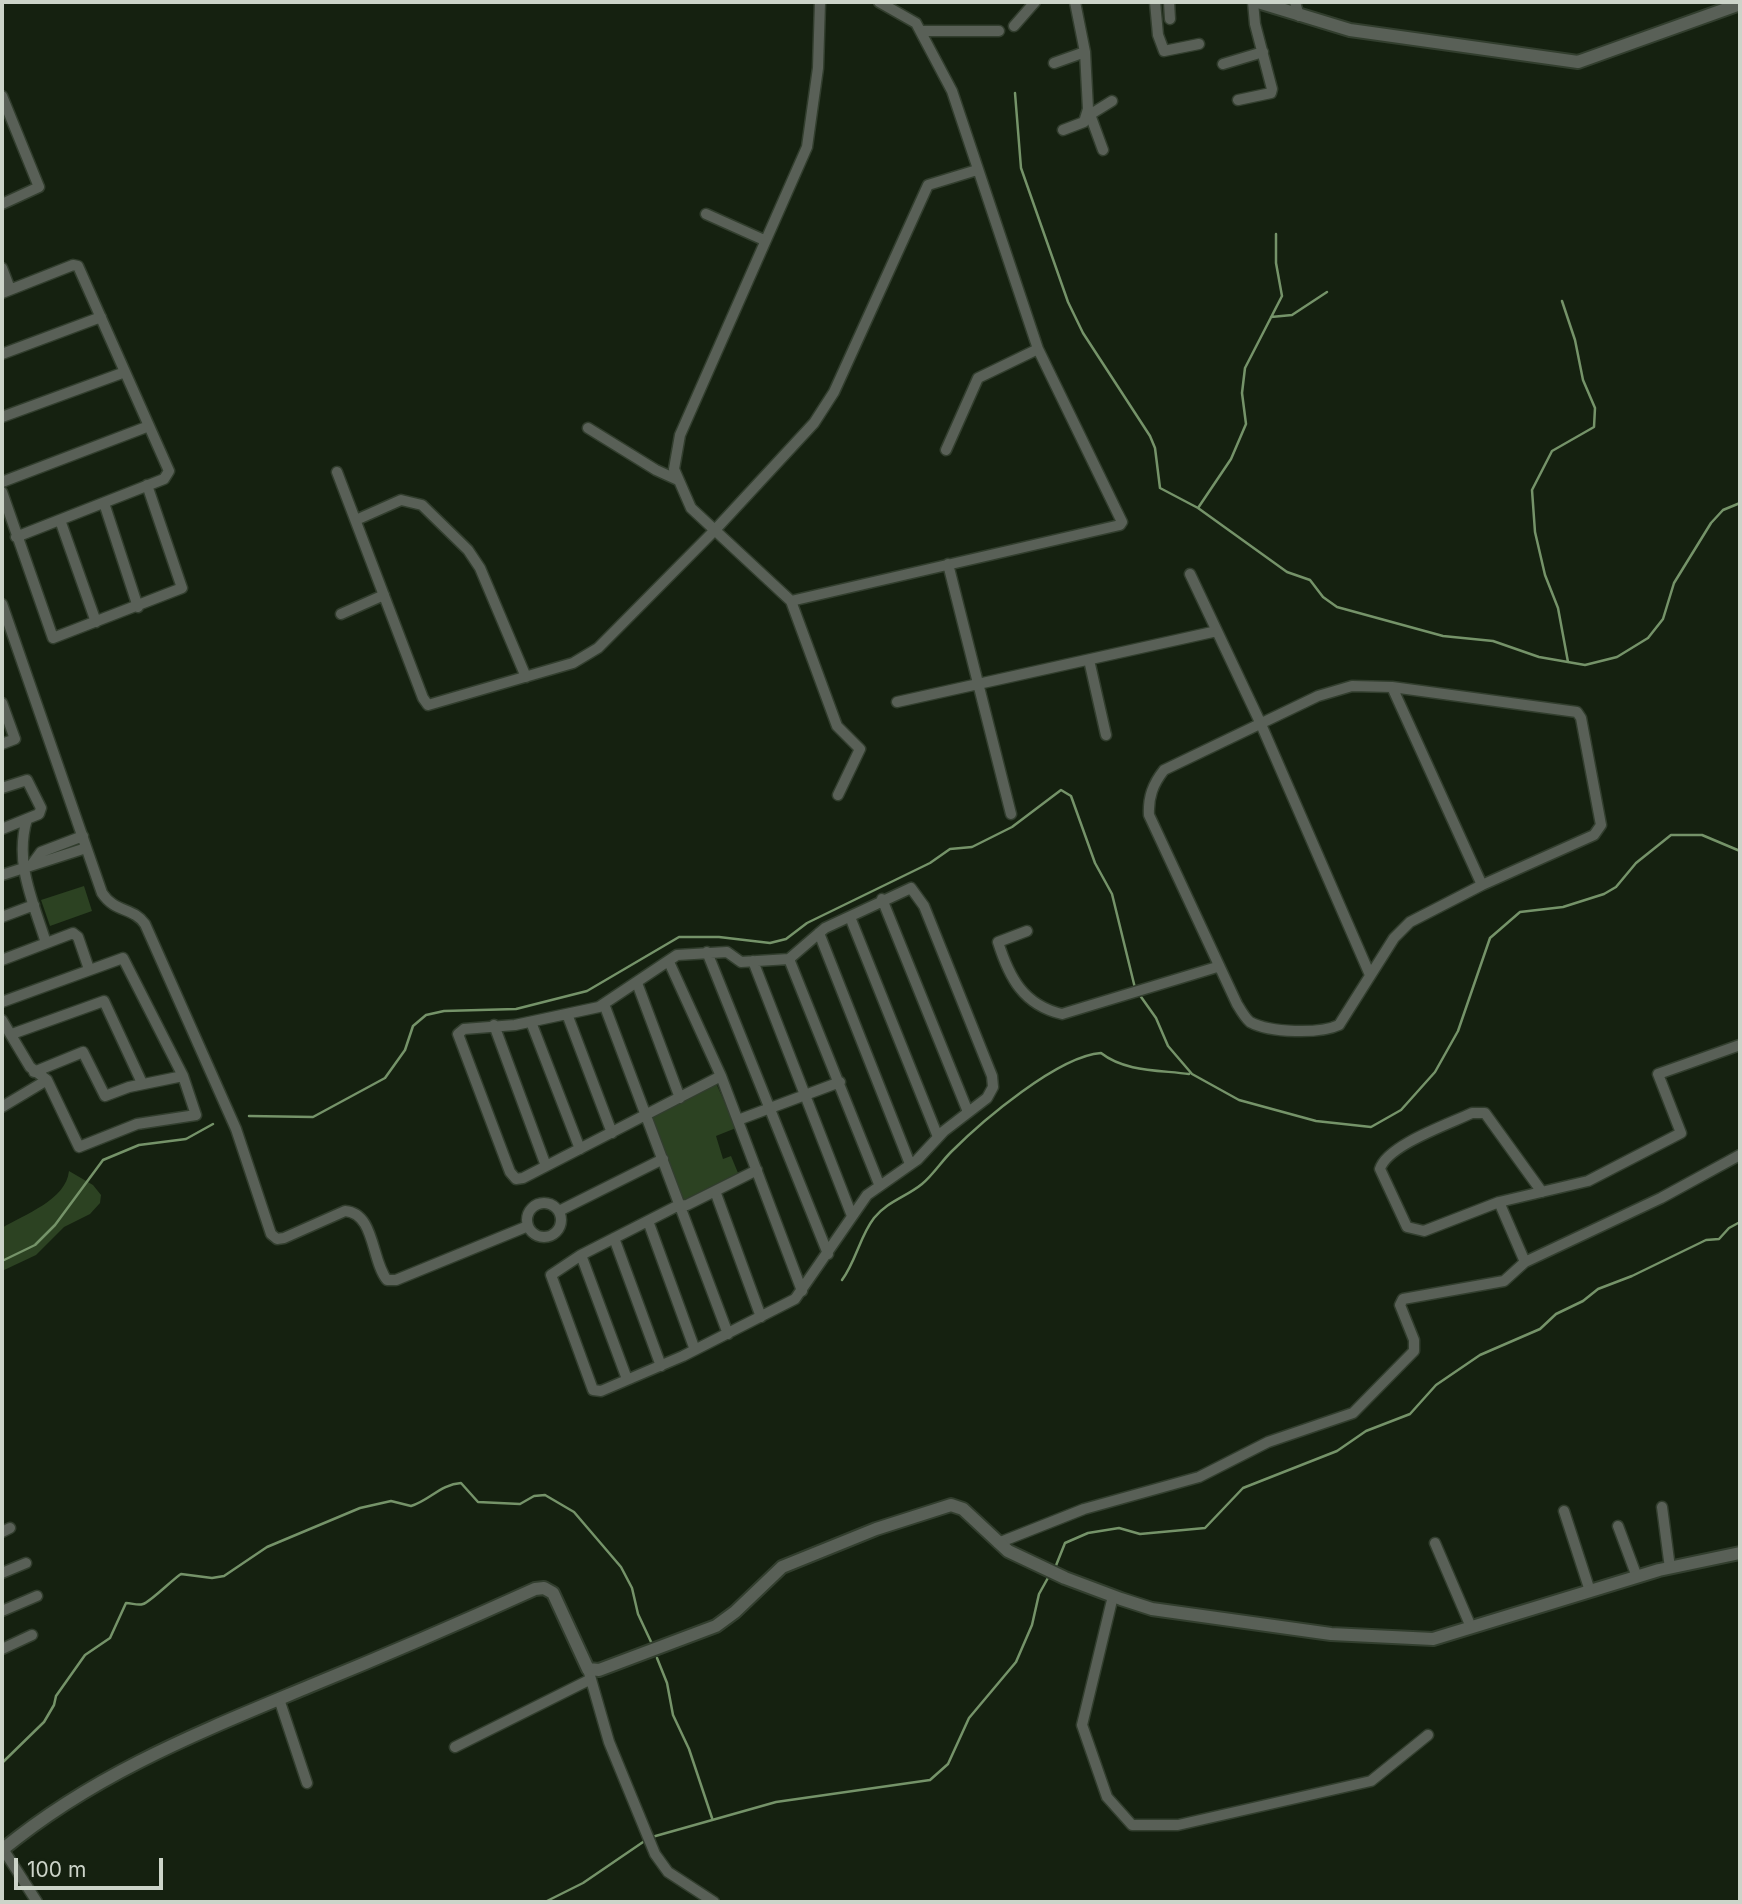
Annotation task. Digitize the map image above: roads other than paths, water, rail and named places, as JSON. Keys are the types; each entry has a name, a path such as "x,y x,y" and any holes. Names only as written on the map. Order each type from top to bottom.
{"street":[{"path":"821,2 817,81 808,142 680,435 674,468 691,508 791,601 837,726 859,749 838,795"},
{"path":"791,601 1120,525 1122,522 1038,349 952,90 921,31 909,17 879,2"},
{"path":"1014,26 1035,2"},
{"path":"1075,2 1085,52 1090,111 1103,150"},
{"path":"1155,2 1158,35 1164,51 1199,44"},
{"path":"1169,2 1170,19"},
{"path":"1238,100 1271,93 1253,2"},
{"path":"1258,2 1350,30 1578,62 1740,3"},
{"path":"1295,2 1299,16"},
{"path":"921,31 999,31"},
{"path":"1054,63 1085,52"},
{"path":"1223,64 1263,52"},
{"path":"2,96 39,187 2,204"},
{"path":"1063,130 1084,122 1090,111 1112,101"},
{"path":"337,472 422,698 428,705 573,663 598,648 714,531 814,423 834,392 928,185 978,170"},
{"path":"706,215 764,240"},
{"path":"2,268 6,291 75,265 102,317 169,471 167,477 16,537"},
{"path":"2,354 102,317"},
{"path":"946,450 978,379 1038,349"},
{"path":"2,417 125,372"},
{"path":"2,482 149,426"},
{"path":"589,428 656,470 678,480"},
{"path":"2,492 51,636 59,637 179,591 183,585 148,485"},
{"path":"356,520 401,500 422,505 468,550 480,568 526,677"},
{"path":"104,503 138,607"},
{"path":"60,520 96,622"},
{"path":"948,564 1011,814"},
{"path":"1190,574 1260,722 1370,975"},
{"path":"341,614 384,595"},
{"path":"2,604 106,900 117,909 141,918 145,924 236,1129 271,1234 277,1239 284,1238 345,1211 355,1211 363,1217 379,1270 387,1280 396,1280 528,1226"},
{"path":"897,702 1217,631"},
{"path":"1088,660 1106,735"},
{"path":"1392,687 1482,885"},
{"path":"1392,687 1577,712 1581,718 1601,825 1599,831 1482,885 1410,922 1394,938 1339,1026 1325,1032 1268,1028 1248,1021 1217,967 1149,815 1148,802 1154,783 1164,770 1260,722 1334,689 1392,687"},
{"path":"2,703 15,739 2,744"},
{"path":"2,788 23,779 29,781 41,808 39,814 2,829"},
{"path":"27,819 20,851 22,867 46,943"},
{"path":"33,863 41,852 83,836"},
{"path":"2,875 86,848"},
{"path":"720,1076 523,1178 516,1179 510,1172 458,1034 464,1029 531,1022 604,1004 677,955 707,952 727,953 739,961 789,959 819,933 906,888 913,889 938,942 992,1076 993,1087 987,1098 938,1137 910,1164 879,1184 852,1216 792,1302 661,1366 601,1391 593,1390 551,1283 551,1275 614,1238 757,1170"},
{"path":"882,899 968,1112"},
{"path":"2,917 34,905"},
{"path":"850,917 938,1137"},
{"path":"1027,931 998,942 1009,977 1046,1010 1062,1014 1217,967"},
{"path":"819,933 910,1164"},
{"path":"2,960 76,934 89,969"},
{"path":"707,952 772,1108 828,1254"},
{"path":"2,1002 119,958 126,961 183,1076 196,1112 194,1117 137,1124 79,1147 47,1080 34,1072 2,1020"},
{"path":"789,959 879,1184"},
{"path":"752,961 852,1216"},
{"path":"669,962 738,1120 802,1291"},
{"path":"637,983 680,1098"},
{"path":"12,1034 104,1001 142,1083"},
{"path":"604,1004 728,1334"},
{"path":"567,1014 612,1133"},
{"path":"531,1022 580,1149"},
{"path":"494,1025 546,1166"},
{"path":"1542,1192 1485,1113 1472,1113 1394,1150 1382,1162 1380,1169 1407,1227 1424,1231 1499,1202 1542,1192 1588,1181 1681,1133 1658,1074 1740,1045"},
{"path":"34,1072 83,1052 105,1096 142,1083 183,1076"},
{"path":"4,1101 47,1080"},
{"path":"738,1120 840,1082"},
{"path":"998,1543 1084,1509 1199,1477 1268,1442 1353,1413 1405,1364 1414,1351 1414,1340 1400,1305 1403,1299 1504,1281 1525,1262 1661,1198 1740,1155"},
{"path":"559,1211 663,1159"},
{"path":"715,1191 761,1317"},
{"path":"1499,1202 1525,1262"},
{"path":"548,1203 559,1211 559,1228 551,1235 535,1234 528,1226 528,1212 535,1205 548,1203"},
{"path":"648,1221 695,1350"},
{"path":"614,1238 661,1366"},
{"path":"581,1255 627,1379"},
{"path":"455,1747 590,1674 692,1636 735,1612 782,1567 876,1529 951,1506 962,1509 998,1543 1039,1566 1113,1596 1152,1609 1331,1634 1433,1639 1637,1577 1740,1553"},
{"path":"1662,1507 1670,1568"},
{"path":"1564,1511 1590,1591"},
{"path":"1618,1526 1637,1577"},
{"path":"1435,1544 1471,1627"},
{"path":"2,1573 26,1563"},
{"path":"37,1902 2,1850 38,1821 121,1769 279,1699 544,1588 553,1593 590,1674 610,1742 652,1846 668,1872 714,1902"},
{"path":"2,1611 37,1596"},
{"path":"1113,1596 1082,1725 1107,1797 1132,1825 1178,1825 1371,1781 1427,1735"},
{"path":"2,1649 32,1635"},
{"path":"279,1699 307,1783"}],"waterway":[{"path":"1015,93 1021,168 1068,302 1083,333 1150,436 1155,448 1160,488 1198,508 1287,572 1310,580 1323,597 1337,607 1443,636 1493,641 1539,657 1585,665 1617,657 1648,638 1663,619 1674,583 1711,523 1723,510 1740,503"},
{"path":"1198,508 1231,459 1246,424 1242,393 1245,368 1282,296 1276,263 1276,234"},
{"path":"1271,317 1292,315 1327,292"},
{"path":"1562,301 1575,340 1583,380 1595,408 1594,427 1552,451 1532,490 1535,532 1545,575 1558,608 1568,662"},
{"path":"249,1116 313,1117 385,1078 405,1050 413,1026 426,1015 444,1011 516,1009 587,991 679,937 719,937 770,943 786,939 807,923 930,863 950,849 972,847 1012,827 1061,790 1071,796 1095,863 1112,894 1135,988"},
{"path":"1139,994 1156,1018 1168,1046 1192,1074 1239,1100 1316,1121 1371,1127 1401,1110 1435,1072 1458,1031 1490,938 1520,912 1563,907 1604,894 1616,887 1636,863 1671,835 1702,835 1740,851"},
{"path":"842,1280 869,1225 879,1212 922,1184 981,1124 1043,1077 1083,1057 1101,1053 1132,1067 1189,1074"},
{"path":"2,1261 35,1245 55,1225 103,1160 139,1145 186,1139 213,1124"},
{"path":"1055,1568 1065,1543 1088,1533 1119,1528 1140,1534 1205,1528 1243,1488 1337,1451 1366,1431 1410,1414 1436,1385 1480,1355 1540,1329 1556,1314 1583,1301 1598,1289 1632,1276 1706,1240 1719,1239 1729,1228 1740,1222"},
{"path":"2,1763 44,1722 56,1696 85,1655 110,1638 126,1603 146,1603 181,1574 212,1578 224,1576 267,1547 360,1508 391,1501 411,1506 454,1484 461,1483 478,1502 520,1504 534,1496 545,1495 574,1512 621,1567 632,1588 638,1614 652,1644"},
{"path":"652,1837 776,1802 930,1780 948,1764 969,1718 1016,1662 1032,1625 1039,1594 1049,1576"},
{"path":"657,1658 667,1683 673,1715 689,1749 712,1818"},
{"path":"545,1902 583,1883 646,1840"}]}
